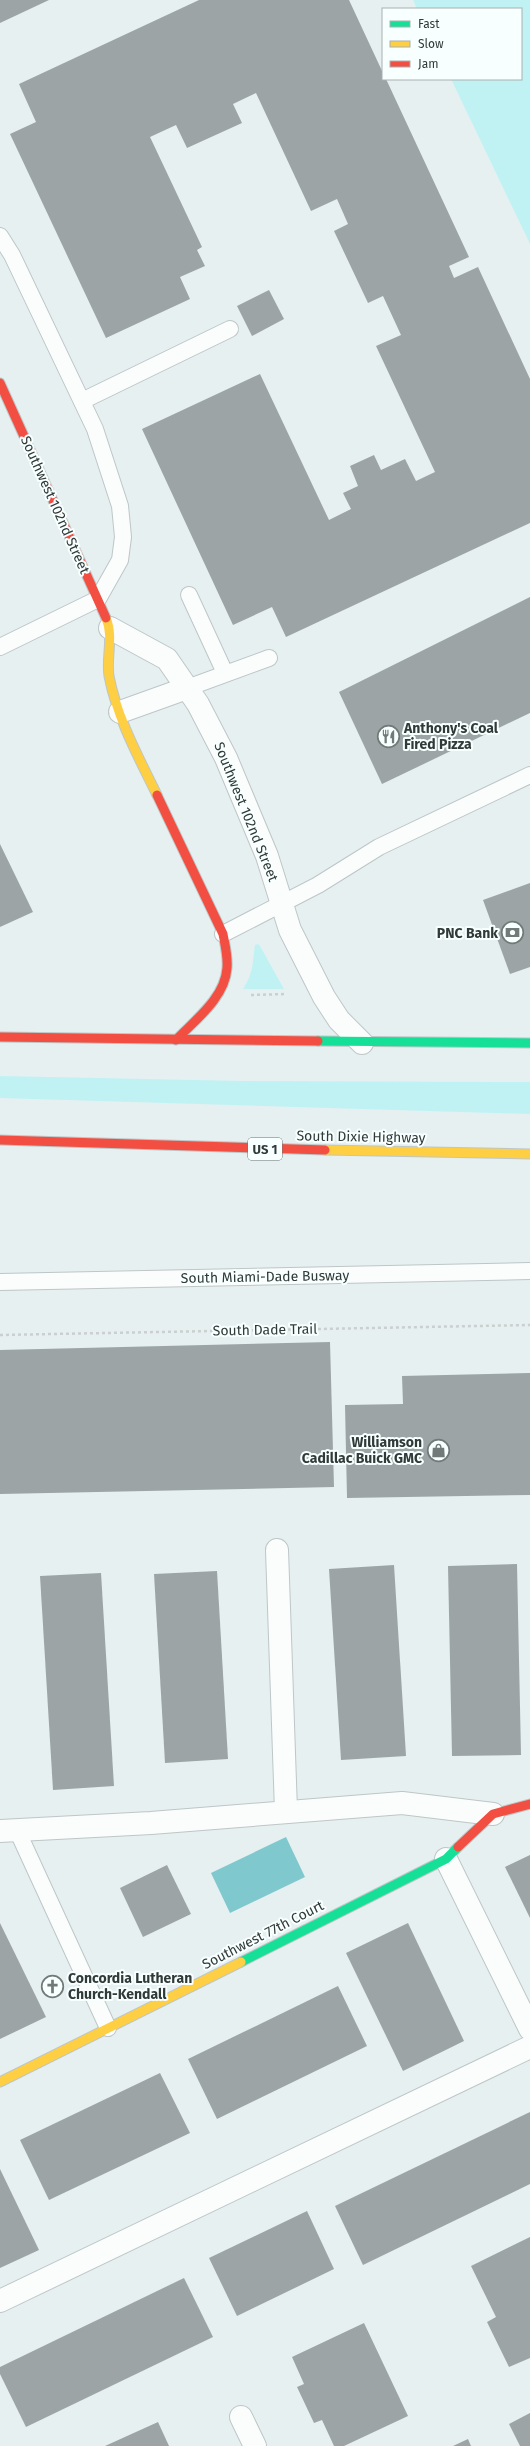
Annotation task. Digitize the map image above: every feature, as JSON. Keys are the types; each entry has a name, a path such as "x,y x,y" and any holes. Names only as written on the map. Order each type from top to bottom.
{"main road":[{"name":"Southwest 102nd Street","path":"0,383 110,628 109,676 120,712 136,751 224,934 227,971 223,982 216,996 176,1040"},
{"path":"0,1037 362,1043 530,1043"},
{"name":"South Dixie Highway","path":"0,1140 232,1148 530,1154"},
{"name":"Southwest 77th Court","path":"0,2082 446,1859 493,1814 530,1804"}],"street":[{"name":"Southwest 102nd Street","path":"110,628 167,659 209,722 226,758 267,856 290,930 324,997 339,1020 362,1043"},
{"path":"120,712 187,688"},
{"path":"277,1550 286,1811"},
{"path":"8,1830 151,1823 286,1811 402,1803 493,1814"},
{"path":"446,1859 530,2029"},
{"path":"0,2301 530,2047"},
{"path":"241,2417 255,2446"}],"lane":[{"path":"0,236 12,255 82,401 109,468 120,506 123,537 120,560 98,599 0,647"},
{"path":"82,401 230,330"},
{"path":"189,595 225,673"},
{"path":"187,688 269,658"},
{"path":"224,934 282,904 379,847 530,775"},
{"name":"South Miami-Dade Busway","path":"0,1282 530,1271"},
{"path":"8,1830 108,2028"}],"path":[{"path":"248,995 287,994"},
{"name":"South Dade Trail","path":"0,1335 530,1325"}],"shaded area":[{"path":"413,0 530,0 530,244 451,80 522,80 522,8 417,8"},
{"path":"258,944 284,989 243,989 251,973 255,945"},
{"path":"0,1076 244,1081 530,1082 530,1114 0,1098"},
{"path":"286,1837 305,1877 230,1913 211,1873"}],"building":[{"path":"0,0 49,0 0,23"},
{"path":"199,0 349,0 382,71 382,80 386,80 469,257 449,266 454,278 478,267 530,379 530,523 286,637 272,607 233,625 142,429 260,374 329,520 351,509 343,493 358,486 350,466 374,455 381,470 405,459 416,481 435,472 376,346 401,335 383,296 368,303 334,231 348,224 337,199 311,211 256,93 233,104 242,123 187,148 176,125 150,137 202,247 197,250 205,266 180,277 190,299 106,338 10,134 36,122 19,84"},
{"path":"269,290 284,319 252,336 237,306"},
{"path":"530,597 530,713 382,784 339,692"},
{"path":"0,844 33,912 0,927"},
{"name":"PNC Bank","path":"530,883 530,967 510,974 483,900"},
{"path":"330,1342 334,1487 0,1494 0,1350"},
{"name":"Williamson Cadillac Buick GMC","path":"530,1373 530,1495 347,1498 345,1405 403,1404 402,1376"},
{"path":"517,1564 521,1755 452,1756 448,1566"},
{"path":"394,1565 406,1756 341,1760 329,1569"},
{"path":"217,1571 228,1759 165,1763 154,1574"},
{"path":"101,1573 114,1786 53,1790 40,1576"},
{"path":"530,1855 530,1918 505,1867"},
{"path":"167,1865 191,1914 143,1937 120,1888"},
{"path":"0,1923 46,2017 0,2039"},
{"path":"408,1923 464,2041 403,2071 346,1953"},
{"path":"338,1986 367,2046 217,2119 188,2059"},
{"path":"160,2073 190,2133 49,2200 20,2140"},
{"path":"530,2112 530,2184 363,2265 335,2206"},
{"path":"0,2169 39,2250 0,2268"},
{"path":"307,2211 334,2269 237,2316 209,2258"},
{"path":"530,2237 530,2358 509,2367 487,2322 496,2317 471,2266"},
{"path":"184,2278 213,2337 26,2427 0,2374 0,2367"},
{"path":"364,2323 408,2416 344,2446 334,2446 322,2420 314,2423 297,2387 304,2384 292,2357"},
{"path":"530,2413 530,2446 520,2446 509,2424"},
{"path":"158,2422 169,2446 105,2446"},
{"path":"468,2439 471,2446 453,2446"}],"traffic: fast":[{"path":"318,1041 530,1043"},
{"path":"241,1962 446,1859 458,1847"}],"traffic: slow":[{"path":"106,618 110,640 108,669 117,707 129,737 157,795"},
{"path":"325,1150 530,1154"},
{"path":"0,2082 241,1962"}],"traffic: jam":[{"path":"0,383 106,618"},
{"path":"157,795 223,934 227,959 225,979 215,999 176,1040"},
{"path":"0,1037 318,1041"},
{"path":"0,1140 325,1150"},
{"path":"458,1847 493,1814 530,1804"}],"place":[{"name":"Anthony's Coal Fired Pizza","path":"389,736"},
{"name":"PNC Bank","path":"513,933"},
{"name":"Williamson Cadillac Buick GMC","path":"438,1450"},
{"name":"Concordia Lutheran Church-Kendall","path":"52,1986"}]}
